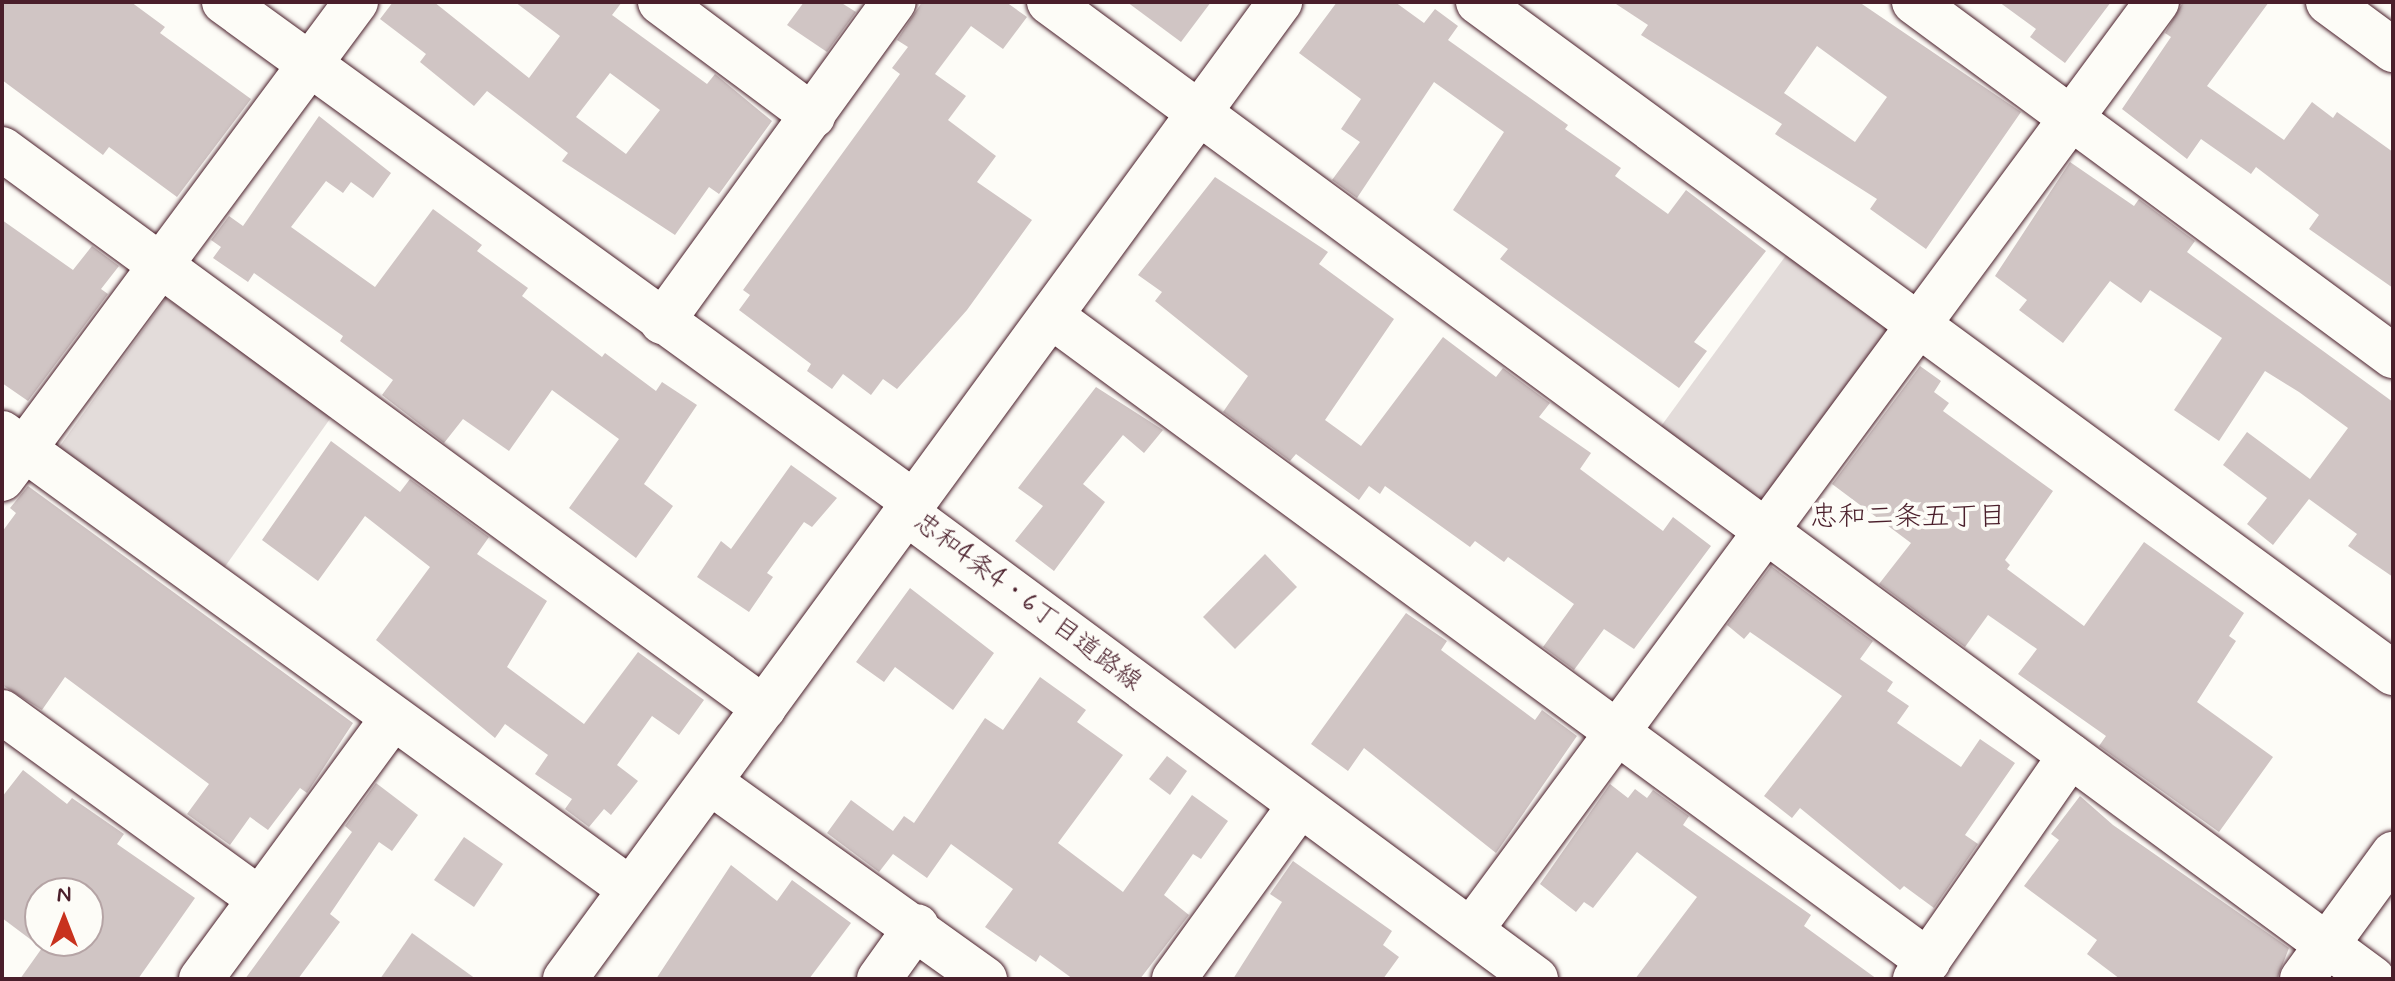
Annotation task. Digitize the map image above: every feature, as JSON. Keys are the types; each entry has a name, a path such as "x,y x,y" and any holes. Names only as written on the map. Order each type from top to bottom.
{"street":[{"path":"224,2 910,507 1280,2"},
{"path":"356,2 161,266 9,454 392,719 630,889"},
{"path":"660,2 813,116"},
{"path":"662,322 894,2"},
{"path":"1049,2 2070,756 2314,962 2373,979"},
{"path":"1478,2 2393,673"},
{"path":"1914,2 2393,356"},
{"path":"1471,930 1920,327 2157,2"},
{"path":"2328,2 2393,50"},
{"path":"2,149 764,708"},
{"path":"1051,316 1619,731 1921,970 2070,756"},
{"name":"忠和4条4・6丁目道路線","path":"565,979 910,507 1300,805 1536,979"},
{"path":"2,712 259,899"},
{"path":"201,979 392,719"},
{"path":"711,783 917,926 985,979"},
{"path":"1174,979 1300,805"},
{"path":"2314,962 2393,854"},
{"path":"879,979 917,926"}],"shaded area":[{"path":"1798,239 1920,327 1767,533 1648,444"},
{"path":"166,298 332,416 224,568 57,450"}],"building":[{"path":"2,2 131,2 165,27 160,33 251,99 177,197 109,147 103,155 2,80"},
{"path":"393,2 434,2 529,78 560,36 515,2 622,2 612,15 707,84 715,74 772,121 719,194 709,187 675,235 562,161 568,153 487,91 474,106 420,62 426,54 380,19","holes":["610,73 660,110 626,154 576,117"]},
{"path":"804,2 840,2 856,12 827,52 787,25"},
{"path":"922,2 1006,2 1027,17 1003,49 971,26 935,74 966,96 948,120 996,156 977,182 1032,220 967,310 897,389 883,379 871,395 843,374 832,389 807,371 811,364 739,310 750,295 743,290 900,74 892,68 908,47 897,40"},
{"path":"1127,2 1211,2 1181,42"},
{"path":"1337,2 1395,2 1424,23 1435,9 1458,26 1448,40 1568,125 1565,129 1621,168 1615,176 1668,214 1686,190 1766,251 1694,342 1707,351 1679,388 1500,259 1508,249 1453,210 1504,132 1434,82 1357,198 1332,180 1360,142 1341,129 1361,99 1299,53"},
{"path":"1613,2 1859,2 2021,112 1926,249 1870,209 1877,199 1775,134 1782,124 1641,35 1648,25","holes":["1817,46 1887,97 1855,142 1784,93"]},
{"path":"1999,2 2111,2 2065,63 2030,37 2036,29"},
{"path":"2183,2 2269,2 2207,86 2284,140 2312,102 2333,118 2337,112 2393,152 2393,288 2309,229 2319,215 2256,167 2251,174 2201,139 2187,159 2122,109 2171,37 2165,33"},
{"path":"319,116 391,173 373,198 351,182 343,193 326,181 291,227 375,287 433,209 482,245 477,251 528,288 522,296 602,357 605,353 656,391 662,382 697,405 644,484 673,506 636,558 569,508 619,439 552,390 509,451 463,419 444,443 382,395 393,380 340,341 343,336 254,273 248,282 213,258 221,247 211,240 229,216 243,226"},
{"path":"2070,162 2134,206 2139,199 2195,241 2187,252 2393,402 2393,577 2348,546 2357,534 2309,499 2273,545 2247,524 2267,498 2223,465 2247,432 2310,479 2348,428 2299,392 2265,371 2219,441 2174,410 2222,338 2150,290 2141,303 2110,281 2063,343 2019,310 2027,300 1995,276"},
{"path":"1215,177 1328,252 1319,264 1394,319 1325,420 1361,446 1443,337 1496,377 1503,368 1550,403 1539,417 1591,453 1580,469 1663,531 1673,517 1711,546 1634,649 1604,629 1574,670 1543,647 1574,604 1508,557 1504,562 1475,541 1470,547 1385,486 1380,494 1369,486 1359,500 1296,454 1290,461 1223,412 1248,376 1155,301 1162,292 1138,275"},
{"path":"2,220 73,270 92,246 119,266 101,289 108,294 28,401 2,383"},
{"path":"1920,366 1941,381 1934,392 1949,403 1943,411 2053,491 2005,560 2010,565 2007,569 2084,626 2144,542 2244,613 2229,636 2236,641 2197,702 2273,757 2219,832 2099,746 2106,736 2018,674 2037,649 1988,615 1965,647 1879,584 1911,543 1832,484"},
{"path":"1096,387 1163,430 1144,453 1123,435 1083,484 1105,502 1054,571 1015,541 1043,506 1018,488"},
{"path":"331,441 400,492 410,479 489,537 477,554 547,601 507,667 584,724 638,652 704,700 679,735 652,716 617,765 638,781 611,815 604,809 589,827 565,809 572,799 535,774 548,755 505,724 495,738 376,640 430,567 365,516 318,581 262,540"},
{"path":"791,465 837,498 812,527 804,522 767,573 773,577 749,612 697,577 721,541 731,549"},
{"path":"28,486 353,723 307,793 300,788 268,830 250,817 230,845 187,814 209,784 65,677 42,710 2,685 2,532 16,513 10,508"},
{"path":"1265,554 1297,587 1235,649 1203,617"},
{"path":"1771,566 1873,641 1860,659 1893,682 1887,691 1909,706 1897,723 1961,767 1980,739 2015,763 1965,835 1978,844 1934,908 1904,886 1900,890 1800,808 1792,818 1764,796 1842,696 1750,632 1744,639 1727,625"},
{"path":"910,588 994,653 953,710 895,667 884,682 856,662"},
{"path":"1406,613 1447,641 1441,650 1535,720 1542,710 1577,736 1496,853 1364,748 1348,771 1311,744"},
{"path":"1040,677 1086,710 1077,722 1123,755 1058,843 1123,892 1192,795 1228,821 1201,859 1193,854 1164,895 1189,915 1140,979 1073,979 1040,955 1036,962 985,927 1013,889 951,844 927,878 893,854 879,872 827,833 851,800 893,831 904,816 914,823 985,718 1003,730"},
{"path":"1167,756 1187,771 1170,795 1149,779"},
{"path":"23,770 67,804 72,798 124,834 117,844 195,898 138,979 20,979 36,957 104,957 104,877 24,877 24,934 2,918 2,797"},
{"path":"376,783 418,815 392,851 379,842 330,914 340,922 298,979 245,979 352,832 345,826"},
{"path":"1610,784 1628,798 1635,789 1647,798 1653,790 1689,816 1683,825 1811,915 1804,926 1877,979 1635,979 1697,897 1637,852 1593,908 1584,902 1576,912 1540,884"},
{"path":"2080,796 2113,825 2289,948 2277,979 2120,979 2087,954 2097,940 2024,886 2059,840 2051,834"},
{"path":"464,837 503,864 474,907 434,880"},
{"path":"1293,861 1392,931 1383,945 1399,957 1383,979 1233,979 1282,902 1270,894"},
{"path":"731,865 777,901 792,880 851,923 809,979 656,979"},
{"path":"412,933 476,979 380,979"}],"district":[{"name":"忠和二条五丁目","path":"1908,518"}]}
